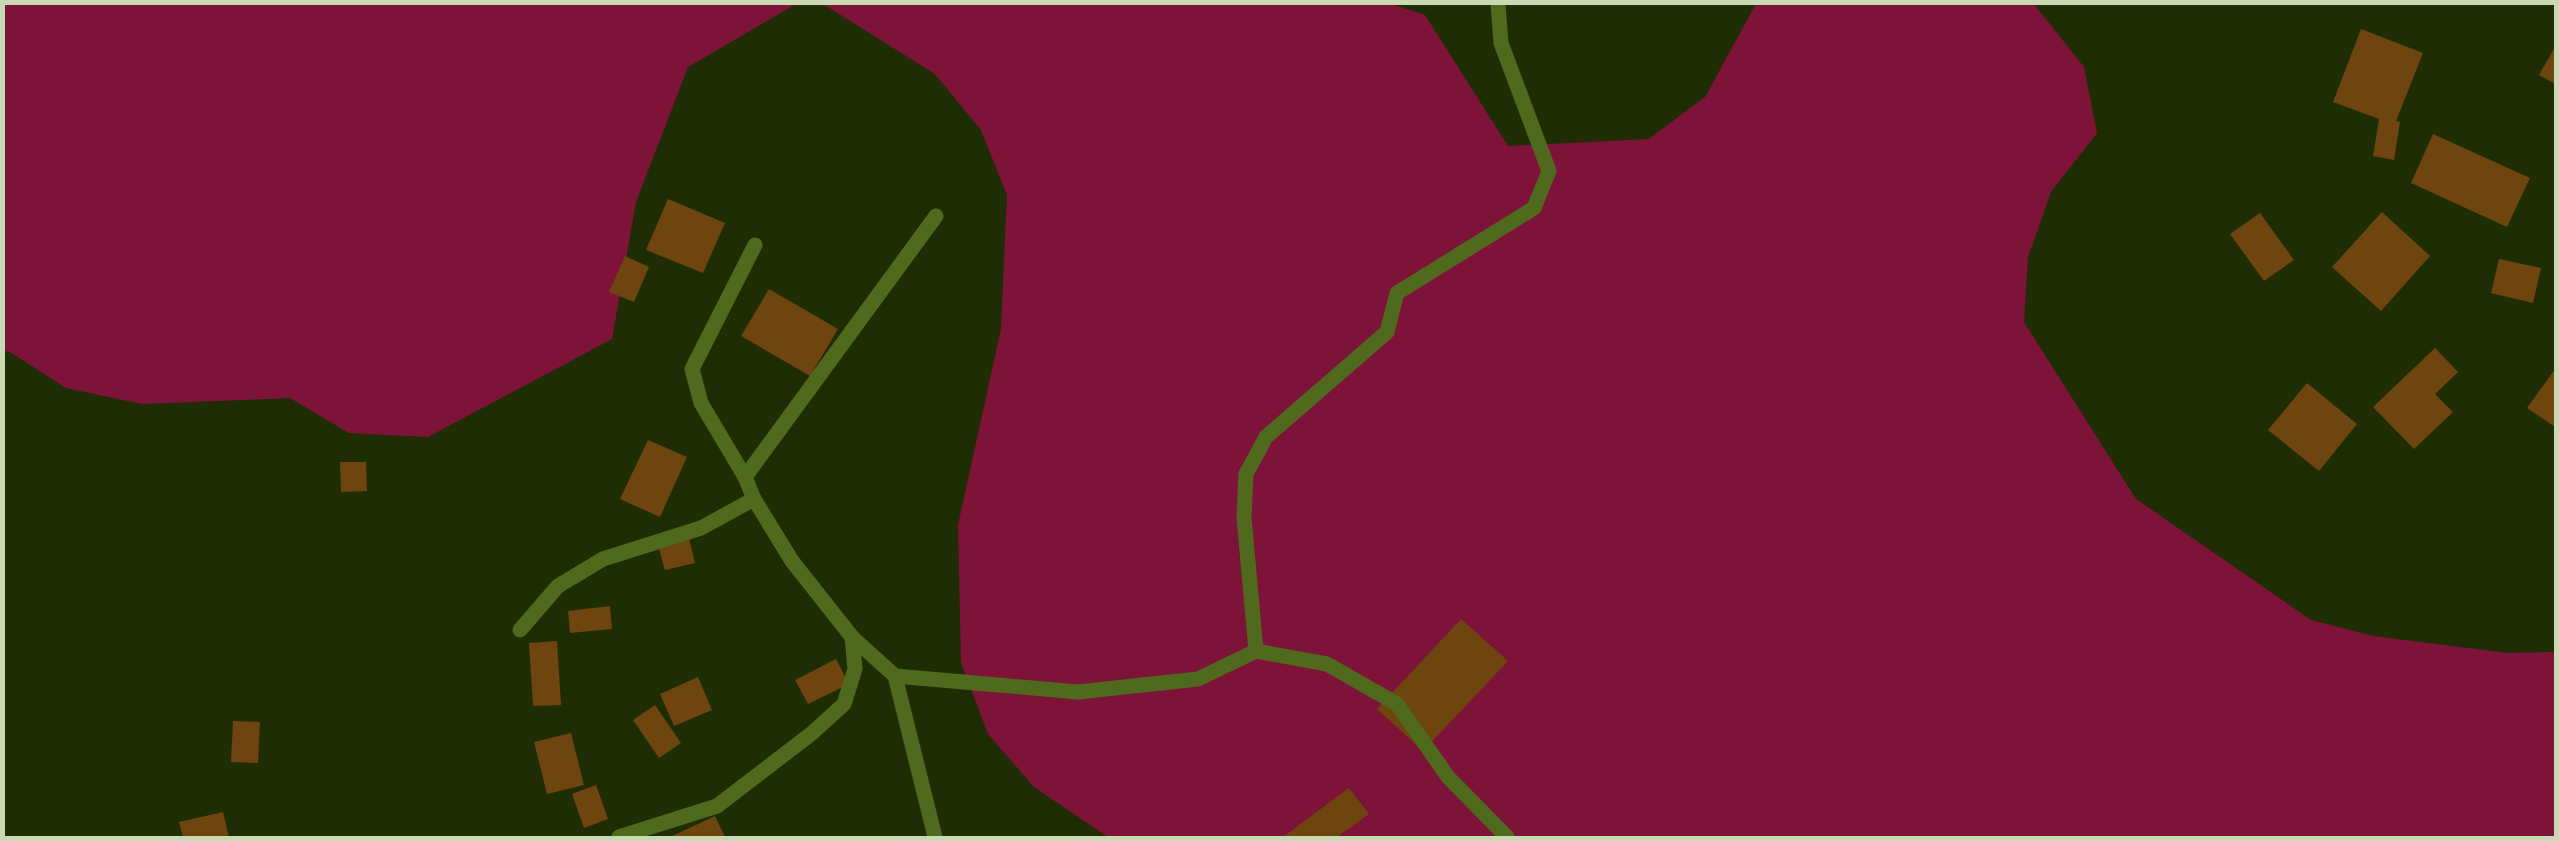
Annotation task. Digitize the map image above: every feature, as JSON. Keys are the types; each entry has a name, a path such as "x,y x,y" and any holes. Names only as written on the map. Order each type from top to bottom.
{"street":[{"path":"1256,651 1244,517 1246,474 1266,437 1387,332 1397,293 1534,208 1549,170 1501,43 1498,4"},
{"path":"745,478 936,216"},
{"path":"755,245 692,369 701,404 745,478 754,499 792,561 852,637 895,676 935,837"},
{"path":"520,630 558,586 602,559 701,528 754,499"},
{"path":"619,837 717,806 811,734 844,704 855,669 852,637"},
{"path":"895,676 1078,692 1198,679 1256,651 1326,664 1397,704 1448,777 1507,837"}],"shaded area":[{"path":"4,4 796,4 688,67 636,202 612,339 428,437 349,433 290,398 142,404 66,388 10,352 4,351"},
{"path":"823,4 1391,4 1425,15 1508,146 1649,139 1705,97 1756,4 2034,4 2084,67 2097,133 2051,192 2028,257 2024,322 2136,499 2311,620 2373,636 2508,653 2555,652 2555,837 1108,837 1034,787 988,734 961,663 958,525 1001,329 1007,195 981,130 935,74"}],"building":[{"path":"2361,29 2423,53 2396,121 2400,122 2394,160 2373,156 2379,119 2333,102"},
{"path":"2555,47 2555,84 2539,75"},
{"path":"2433,134 2530,178 2507,227 2411,183"},
{"path":"668,199 725,223 703,273 646,250"},
{"path":"2382,212 2430,256 2381,311 2332,267"},
{"path":"2260,213 2294,260 2264,281 2230,234"},
{"path":"625,256 649,267 634,302 609,292"},
{"path":"2499,259 2541,268 2533,303 2491,293"},
{"path":"769,289 838,329 810,376 741,336"},
{"path":"2435,348 2458,372 2435,394 2453,412 2414,449 2373,407"},
{"path":"2555,369 2555,427 2527,408"},
{"path":"2307,383 2357,424 2319,471 2268,430"},
{"path":"648,440 687,457 660,517 620,499"},
{"path":"340,462 366,462 367,491 341,492"},
{"path":"688,534 695,563 665,570 657,542"},
{"path":"610,606 612,629 570,633 568,611"},
{"path":"1461,619 1508,661 1423,751 1377,709"},
{"path":"557,641 561,705 533,706 529,643"},
{"path":"836,659 849,684 808,704 795,680"},
{"path":"698,677 712,710 674,726 660,694"},
{"path":"655,705 681,743 659,758 633,720"},
{"path":"233,721 260,722 258,763 231,762"},
{"path":"571,733 584,785 547,794 534,742"},
{"path":"596,785 608,819 584,828 572,794"},
{"path":"1349,788 1369,814 1337,837 1283,837"},
{"path":"223,812 229,837 183,837 179,822"},
{"path":"715,816 725,837 670,837"}]}
